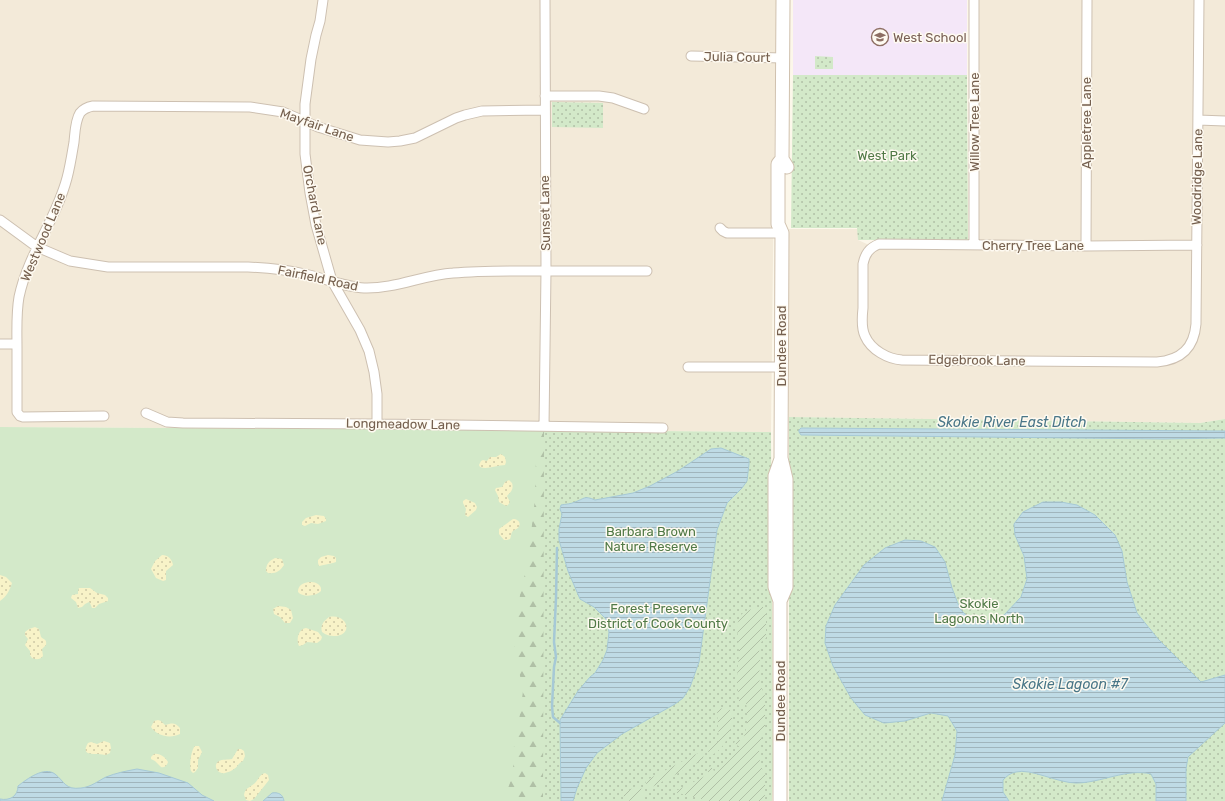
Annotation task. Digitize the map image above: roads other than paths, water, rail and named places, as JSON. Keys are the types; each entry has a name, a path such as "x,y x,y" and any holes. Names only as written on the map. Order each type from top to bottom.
{"main road":[{"name":"Dundee Road","path":"780,801 780,601 786,587 786,480 781,458 782,233 778,224 778,164 782,159 783,0"}],"street":[{"name":"Orchard Lane","path":"323,0 307,80 305,120 306,154 311,199 316,225 332,281 360,330 369,351 378,394 377,424"},
{"name":"Sunset Lane","path":"544,426 546,271 544,110 545,0"},
{"name":"Willow Tree Lane","path":"974,0 974,245"},
{"name":"Appletree Lane","path":"1086,246 1087,0"},
{"name":"Woodridge Lane","path":"1184,351 1193,339 1196,332 1199,0"},
{"name":"Julia Court","path":"691,56 783,58"},
{"path":"545,96 599,96 613,98 644,109"},
{"name":"Mayfair Lane","path":"84,109 94,106 250,107 283,112 305,120 318,127 360,140 388,142 415,138 456,118 478,112 544,110"},
{"name":"Westwood Lane","path":"84,109 76,126 67,177 62,195 25,275 20,296 16,317 17,412 23,417 104,416"},
{"path":"1198,120 1225,121"},
{"name":"Fairfield Road","path":"0,220 37,247 70,260 108,267 272,268 364,288 394,286 444,273 481,270 647,271"},
{"path":"720,228 728,232 782,233"},
{"name":"Cherry Tree Lane","path":"870,248 885,243 1086,246 1197,245"},
{"name":"Edgebrook Lane","path":"870,248 864,257 863,264 862,323 864,335 868,341 872,346 887,357 902,360 1157,362 1173,360 1184,351"},
{"path":"0,344 17,344"},
{"path":"688,367 781,367"},
{"name":"Longmeadow Lane","path":"146,413 160,420 173,423 662,428"}],"water":[{"path":"801,428 1225,431 1225,438 1163,439 801,435 799,430"},
{"path":"721,448 749,459 747,481 727,503 717,530 699,662 690,687 683,698 675,704 622,734 597,753 586,768 573,801 561,801 560,720 578,691 595,673 603,660 607,650 609,632 606,619 594,607 580,599 568,571 559,540 559,529 562,514 560,509 561,505 572,503 584,498 595,500 633,493 678,471 711,449"},
{"name":"Skokie Lagoon #7","path":"1043,502 1061,502 1077,505 1095,515 1115,535 1122,551 1127,582 1137,613 1158,639 1201,682 1225,675 1225,723 1188,757 1186,769 1186,801 1156,801 1156,784 1151,774 1123,774 1095,781 1076,783 1061,781 1022,771 1012,773 1003,780 1003,792 1009,801 942,801 955,755 957,731 948,716 931,713 905,721 884,723 865,715 851,698 833,666 825,643 826,626 835,605 864,565 885,548 905,540 921,541 935,547 945,562 952,588 960,609 967,616 988,621 1004,615 1021,597 1027,579 1024,556 1015,535 1014,524 1023,512"},
{"path":"137,769 159,773 188,783 202,795 214,801 0,801 0,799 13,797 17,793 18,786 41,772 51,772 55,774 68,787 81,788 94,784 114,774"},
{"path":"272,793 280,794 284,801 263,801"}],"waterway":[{"path":"557,548 554,642 556,657 552,706 553,717 560,723"}],"place":[{"name":"West School","path":"880,37"}],"park label":[{"name":"West Park","path":"887,155"},
{"name":"Barbara Brown Nature Reserve","path":"651,538"},
{"name":"Skokie Lagoons North","path":"979,610"},
{"name":"Forest Preserve District of Cook County","path":"658,616"}],"water label":[{"name":"Skokie River East Ditch","path":"1012,422"}]}
